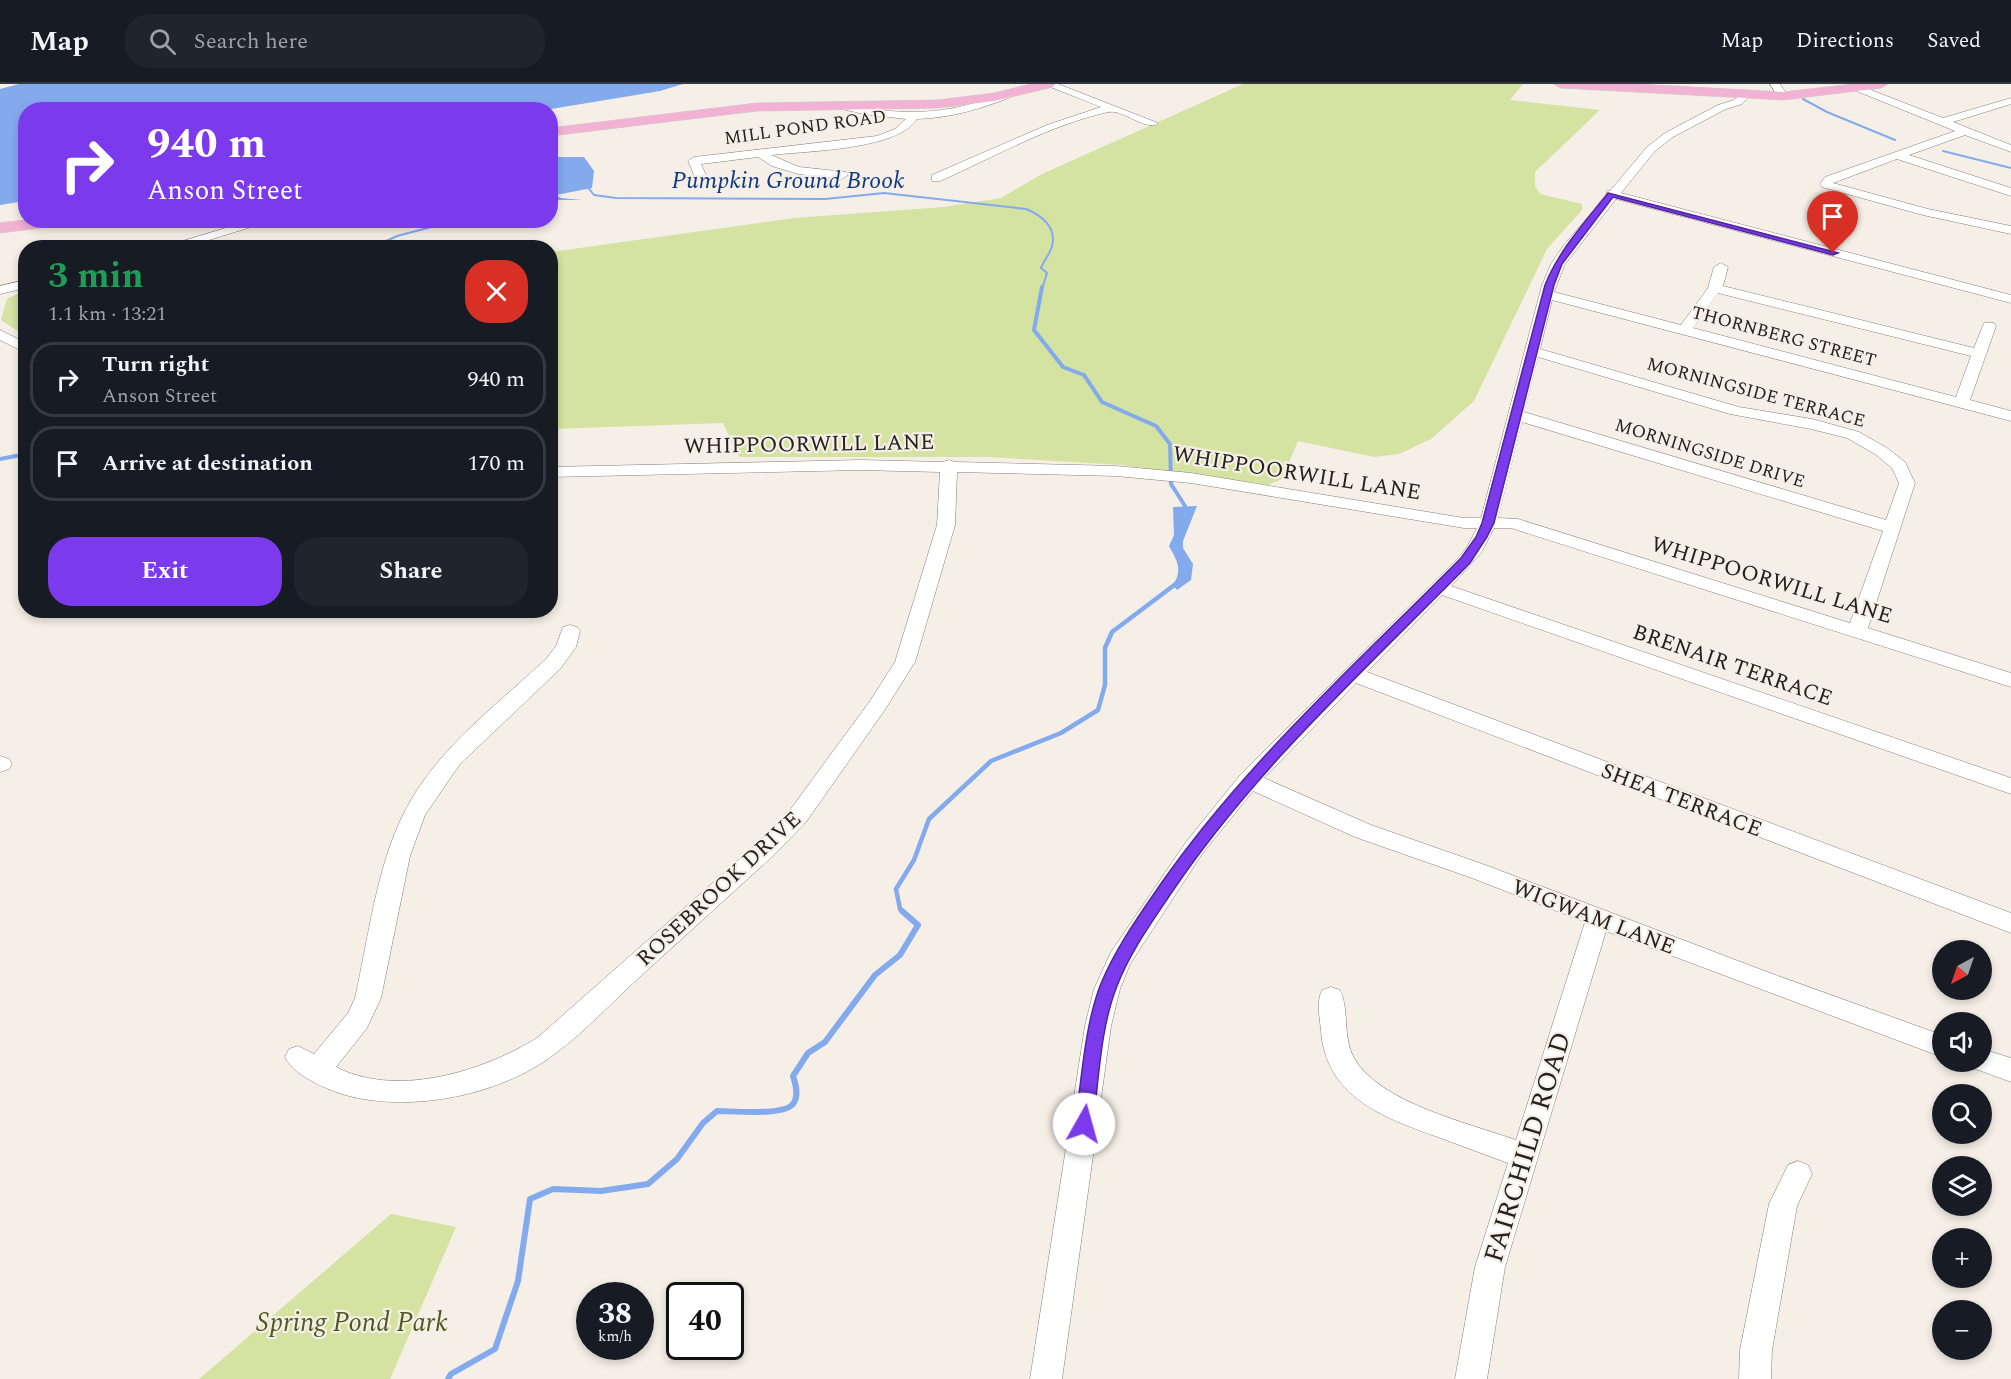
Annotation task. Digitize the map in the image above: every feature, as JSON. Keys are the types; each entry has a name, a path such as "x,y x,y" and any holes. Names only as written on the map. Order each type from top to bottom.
{"main road":[{"path":"558,131 757,107 938,104 1007,95 1048,84"},
{"path":"1561,84 1679,88 1721,100 1779,90 1858,88 1881,84"},
{"path":"0,228 18,226"}],"street":[{"path":"986,84 1007,95"},
{"path":"1048,84 1152,123"},
{"path":"1858,88 2011,149"},
{"path":"842,106 879,113 913,115 963,110 1007,95"},
{"path":"1046,1379 1098,1026 1107,988 1120,959 1194,848 1249,780 1475,549 1488,523 1547,294 1557,264 1611,194 1651,148 1721,100"},
{"path":"1941,122 2011,101"},
{"path":"936,178 1051,127 1110,108"},
{"name":"MILL POND ROAD","path":"704,184 694,161 888,136 903,128 913,115"},
{"path":"1965,131 1829,180 1826,184 1927,212 2011,230"},
{"path":"761,153 767,160 776,163 826,175 842,175"},
{"path":"1896,155 2011,192"},
{"path":"1611,194 2011,299"},
{"path":"195,240 239,228"},
{"path":"1684,330 1715,288 1721,267"},
{"path":"0,290 18,286"},
{"path":"1715,288 1978,353"},
{"name":"THORNBERG STREET","path":"1547,294 2011,416"},
{"path":"1961,403 1989,326"},
{"path":"0,334 18,344"},
{"name":"MORNINGSIDE TERRACE","path":"1532,351 1736,411 1812,424 1853,435 1869,443 1899,466 1907,483 1857,631"},
{"name":"MORNINGSIDE DRIVE","path":"1516,415 1893,528"},
{"name":"WHIPPOORWILL LANE","path":"558,472 791,465 949,465 1154,474 1191,478 1464,523 1512,523 2011,680"},
{"name":"ROSEBROOK DRIVE","path":"297,1057 317,1070 350,1085 377,1090 411,1090 468,1082 529,1057 568,1026 783,834 877,706 905,662 946,525 949,465"},
{"name":"BRENAIR TERRACE","path":"1438,588 2011,786"},
{"path":"317,1070 358,1020 368,998 398,856 414,814 431,786 452,759 553,664 566,647 570,631"},
{"name":"SHEA TERRACE","path":"1354,675 2011,923"},
{"name":"WIGWAM LANE","path":"1249,780 1363,831 1480,872 1932,1042"},
{"name":"FAIRCHILD ROAD","path":"1471,1379 1490,1267 1598,918"},
{"path":"1331,998 1335,1045 1345,1067 1360,1085 1380,1101 1403,1112 1523,1155"},
{"path":"1992,1063 2011,1070"},
{"path":"1755,1379 1756,1350 1783,1204 1798,1174"}],"green space":[{"path":"1243,84 1523,84 1510,100 1600,110 1535,172 1535,186 1540,194 1582,204 1582,210 1547,249 1474,401 1431,439 1399,454 1374,457 1298,441 1282,479 1268,485 1122,465 988,457 739,457 723,423 558,429 558,251 795,218 944,207 1001,198 1042,174"},
{"path":"18,294 18,331 1,320 7,299"},
{"name":"Spring Pond Park","path":"391,1214 456,1227 390,1379 199,1379"}],"water":[{"path":"19,84 683,84 660,91 558,108 558,102 18,102 18,202 0,205 0,89"},
{"path":"558,157 584,157 594,171 592,188 558,195"},
{"path":"558,196 561,198 582,200 558,200"},
{"path":"1197,506 1183,541 1183,548 1193,564 1191,580 1177,590 1173,585 1178,574 1178,565 1169,546 1174,535 1173,507"}],"waterway":[{"path":"1803,99 1827,112 1895,140"},
{"path":"1943,151 2011,168"},
{"name":"Pumpkin Ground Brook","path":"586,185 594,195 616,198 825,199 884,193 1026,209 1042,218 1052,233 1051,249 1041,268 1047,273 1042,289"},
{"path":"388,240 428,228"},
{"name":"Pumpkin Ground Brook","path":"1042,287 1034,330 1063,367 1084,375 1102,402 1156,426 1170,444 1171,484 1185,506 1184,510"},
{"path":"0,459 18,456"},
{"name":"Pumpkin Ground Brook","path":"904,912 900,909 896,889 914,860 929,819 991,761 1061,733 1098,710 1105,685 1105,648 1112,632 1177,583"},
{"name":"Pumpkin Ground Brook","path":"448,1379 451,1374 495,1349 518,1281 530,1199 553,1189 601,1191 648,1184 677,1159 703,1123 717,1111 769,1111 788,1108 795,1101 796,1087 793,1076 808,1053 825,1042 875,975 900,955 918,925 902,911"}],"route":[{"path":"1084,1124 1098,1026 1107,988 1120,959 1151,911 1194,848 1249,780 1465,561 1482,537 1488,523 1549,285 1557,264 1611,194 1833,253"}]}
